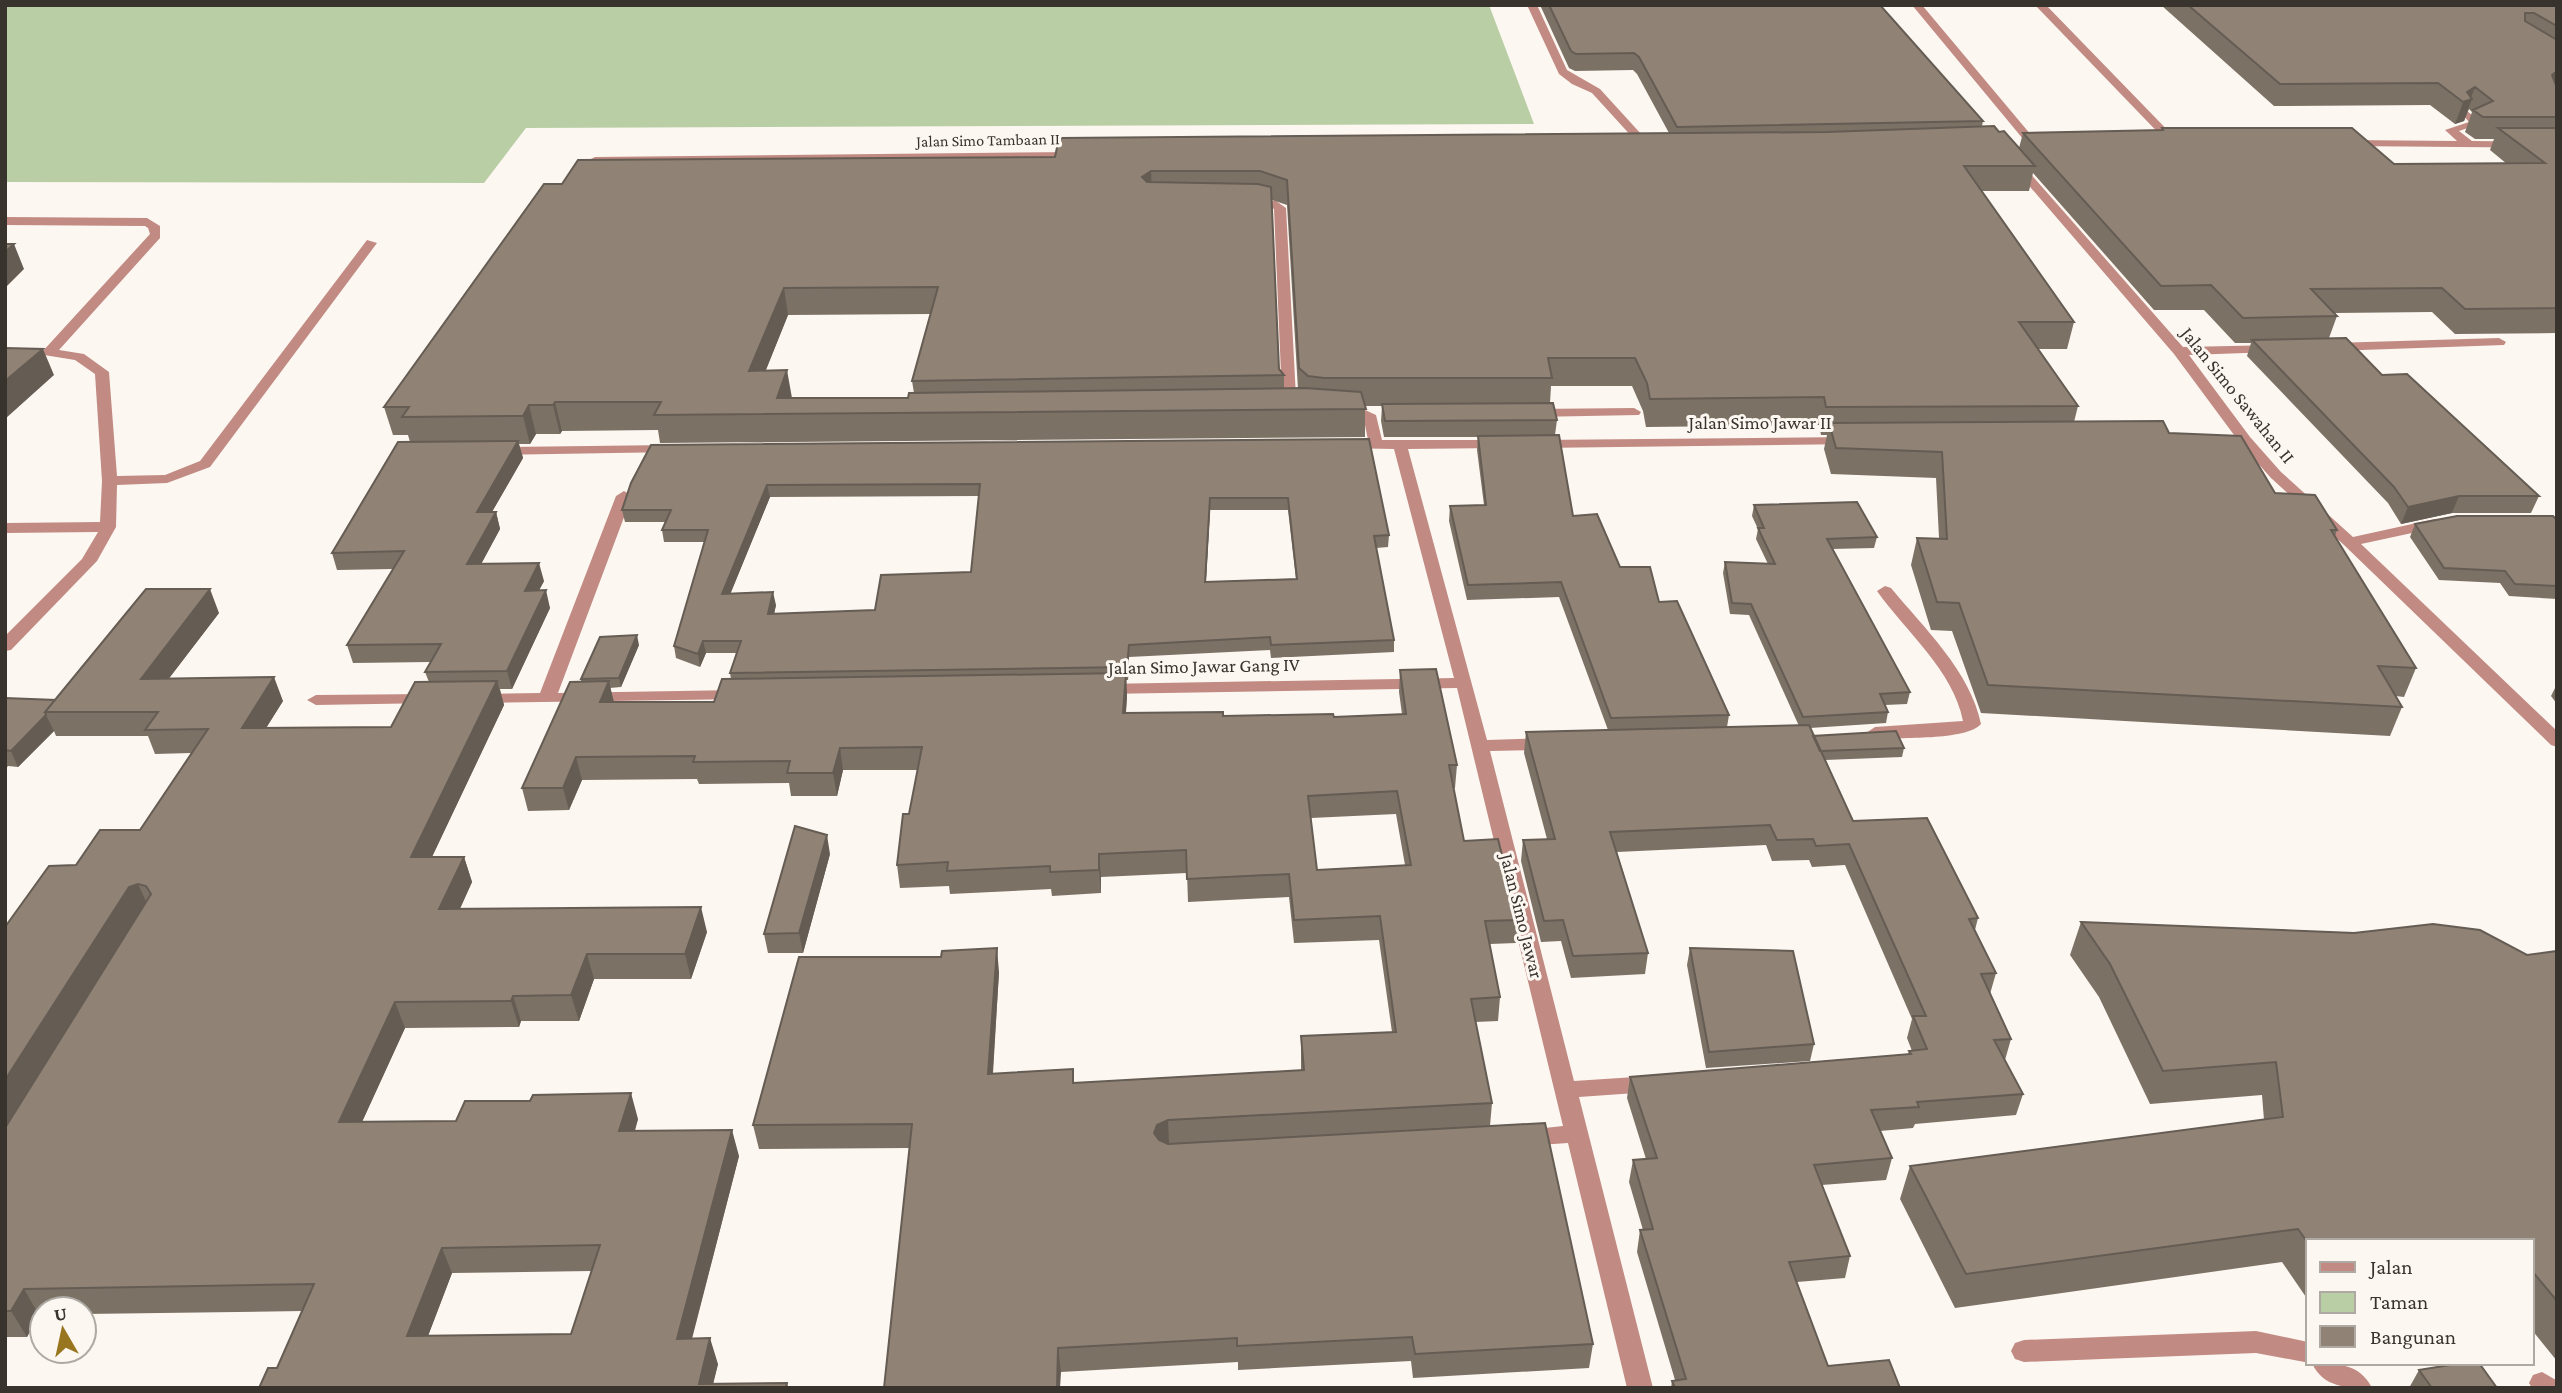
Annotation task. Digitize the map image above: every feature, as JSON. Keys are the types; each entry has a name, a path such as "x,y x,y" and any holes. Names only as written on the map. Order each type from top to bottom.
{"street":[{"path":"1532,5 1563,72 1576,82 1596,91 1650,151"},
{"path":"1917,5 2026,143 2045,144"},
{"path":"2040,5 2175,144"},
{"path":"2467,114 2477,122 2450,130 2469,144"},
{"path":"2162,144 2188,143"},
{"path":"2335,143 2557,145"},
{"path":"1636,151 1664,151"},
{"name":"Jalan Simo Sawahan II","path":"2007,154 2179,351 2239,440 2350,542 2557,741"},
{"name":"Jalan Simo Tambaan II","path":"595,160 1094,155"},
{"path":"1233,202 1272,203 1280,208 1289,397 1293,404 1318,411"},
{"path":"5,221 147,222 154,226 156,235 44,352 79,357 102,372 110,481 108,527 89,561 5,646"},
{"path":"110,481 167,479 205,464 372,243"},
{"path":"2324,347 2499,342"},
{"path":"2179,351 2284,348"},
{"path":"1277,411 1391,414"},
{"path":"1522,413 1634,412"},
{"path":"1365,414 1371,418 1376,445"},
{"name":"Jalan Simo Jawar II","path":"1335,445 1864,441"},
{"name":"Jalan Simo Jawar","path":"1400,445 1464,683 1640,1388"},
{"path":"479,451 680,449"},
{"path":"547,698 624,496"},
{"path":"2350,542 2452,521"},
{"path":"5,528 108,527"},
{"path":"1863,734 1959,729 1972,723 1972,715 1959,685 1885,591"},
{"name":"Jalan Simo Jawar Gang IV","path":"1089,689 1464,683"},
{"path":"316,700 755,695"},
{"path":"1479,746 1562,744"},
{"path":"1566,1090 1676,1082"},
{"path":"1509,1138 1575,1134"},
{"path":"2024,1351 2256,1342 2306,1353"},
{"path":"2327,1365 2359,1388"}],"green space":[{"path":"5,5 1489,5 1534,124 526,128 484,183 5,182"}],"building":[{"path":"1549,5 1880,5 1983,121 1677,127 1639,57 1634,53 1576,54 1571,51"},
{"path":"2188,5 2557,5 2557,26 2534,13 2525,13 2525,21 2557,40 2557,71 2552,75 2557,88 2557,117 2483,117 2473,110 2493,101 2475,87 2467,92 2472,99 2463,102 2438,83 2280,84"},
{"path":"1994,126 1999,132 2004,131 2035,166 1964,166 2074,322 2019,322 2078,406 1826,407 1824,397 1650,399 1647,383 1635,358 1548,358 1552,378 1308,376 1299,368 1287,180 1260,171 1151,171 1142,177 1147,182 1258,184 1271,187 1279,369 1284,375 912,381 938,287 784,288 749,371 787,370 777,398 908,398 909,393 1305,388 1361,392 1366,409 654,415 661,402 555,402 553,405 529,405 523,416 402,417 409,407 384,407 544,184 562,184 578,160 1055,157 1059,138 1827,132"},
{"path":"2162,128 2352,128 2394,164 2545,163 2498,128 2557,128 2557,308 2465,309 2442,288 2311,289 2337,316 2243,318 2211,285 2161,286 2023,133 2163,130"},
{"path":"5,244 14,244 5,252"},
{"path":"2346,338 2382,375 2407,374 2539,496 2459,496 2408,507 2394,487 2252,340"},
{"path":"5,348 43,349 5,381"},
{"path":"1553,403 1557,420 1385,421 1382,404"},
{"path":"2163,421 2169,433 2241,436 2275,493 2315,495 2337,530 2331,530 2416,668 2378,666 2402,707 1988,685 1959,603 1937,602 1917,538 1947,539 1942,452 1836,448 1829,423"},
{"path":"1559,435 1573,516 1597,514 1620,567 1650,567 1659,602 1677,601 1729,715 1611,718 1561,582 1468,585 1450,506 1486,505 1478,436"},
{"path":"1369,439 1389,535 1374,536 1394,640 1271,645 1270,637 1129,645 1127,667 730,673 741,641 703,641 698,654 674,646 708,530 662,530 671,510 622,510 631,483 651,445","holes":["980,484 971,572 881,575 875,610 768,614 773,592 722,594 767,485","1210,498 1288,498 1297,579 1205,582"]},
{"path":"518,441 477,512 496,512 467,564 539,563 525,591 546,590 507,671 425,672 441,644 347,645 404,551 332,553 398,442"},
{"path":"1857,502 1877,537 1827,539 1910,692 1880,694 1888,712 1803,717 1751,604 1732,603 1725,562 1775,564 1758,528 1764,528 1754,505"},
{"path":"2457,516 2553,516 2557,520 2557,586 2515,584 2505,571 2444,568 2415,524"},
{"path":"146,589 210,589 141,679 274,677 242,728 391,727 415,682 497,681 411,857 464,857 439,909 701,907 685,954 587,954 571,995 513,996 511,1001 395,1002 339,1122 456,1121 465,1101 530,1101 533,1095 631,1093 619,1131 732,1130 677,1339 710,1338 699,1384 787,1383 786,1388 259,1388 268,1368 277,1368 314,1284 24,1289 11,1311 5,1311 5,1128 151,894 146,886 138,884 129,887 5,1080 5,927 49,866 76,865 100,830 140,830 208,729 145,730 158,712 45,712","holes":["600,1245 571,1334 407,1336 442,1248"]},
{"path":"637,635 619,678 581,679 600,637"},
{"path":"1436,669 1457,765 1449,765 1464,841 1498,839 1518,920 1485,921 1500,997 1471,999 1492,1103 1168,1120 1157,1125 1154,1133 1159,1140 1168,1144 1545,1123 1593,1344 1415,1354 1412,1337 1237,1346 1237,1338 1058,1348 1057,1388 884,1388 912,1124 753,1125 799,957 941,957 942,951 997,948 988,1074 1073,1069 1073,1083 1304,1070 1301,1036 1396,1032 1380,916 1294,920 1289,874 1187,879 1186,850 1099,854 1099,870 1050,872 1050,866 947,871 948,862 897,865 903,814 909,814 922,747 840,748 833,773 787,773 790,761 693,762 695,756 576,757 563,788 522,788 570,682 609,681 600,702 714,702 722,679 1126,673 1123,713 1223,712 1223,716 1333,714 1334,717 1406,714 1400,670","holes":["1397,791 1411,865 1317,870 1308,796"]},
{"path":"5,698 55,700 45,712 46,715 11,751 5,750"},
{"path":"1809,725 1853,821 1927,818 1978,918 1969,919 1996,973 1981,974 2011,1039 1994,1040 2023,1094 1917,1102 1919,1107 1871,1110 1892,1158 1814,1165 1850,1256 1789,1262 1828,1366 1889,1360 1900,1388 1675,1388 1672,1381 1686,1379 1640,1230 1653,1229 1633,1160 1657,1158 1630,1077 1911,1054 1909,1051 1927,1049 1913,1016 1926,1016 1849,844 1816,846 1813,839 1777,840 1770,825 1610,832 1648,953 1573,956 1563,920 1544,921 1523,840 1555,839 1526,732"},
{"path":"1896,731 1904,748 1820,751 1813,736"},
{"path":"795,826 827,835 799,933 764,934"},
{"path":"2081,922 2354,933 2433,924 2480,930 2527,955 2557,951 2557,1301 2534,1273 2534,1239 2306,1240 2298,1229 1966,1274 1910,1166 2283,1117 2276,1062 2163,1071 2110,964"},
{"path":"1690,948 1793,951 1814,1044 1709,1052"},
{"path":"2450,1365 2480,1365 2497,1388 2432,1388 2419,1370"}]}
